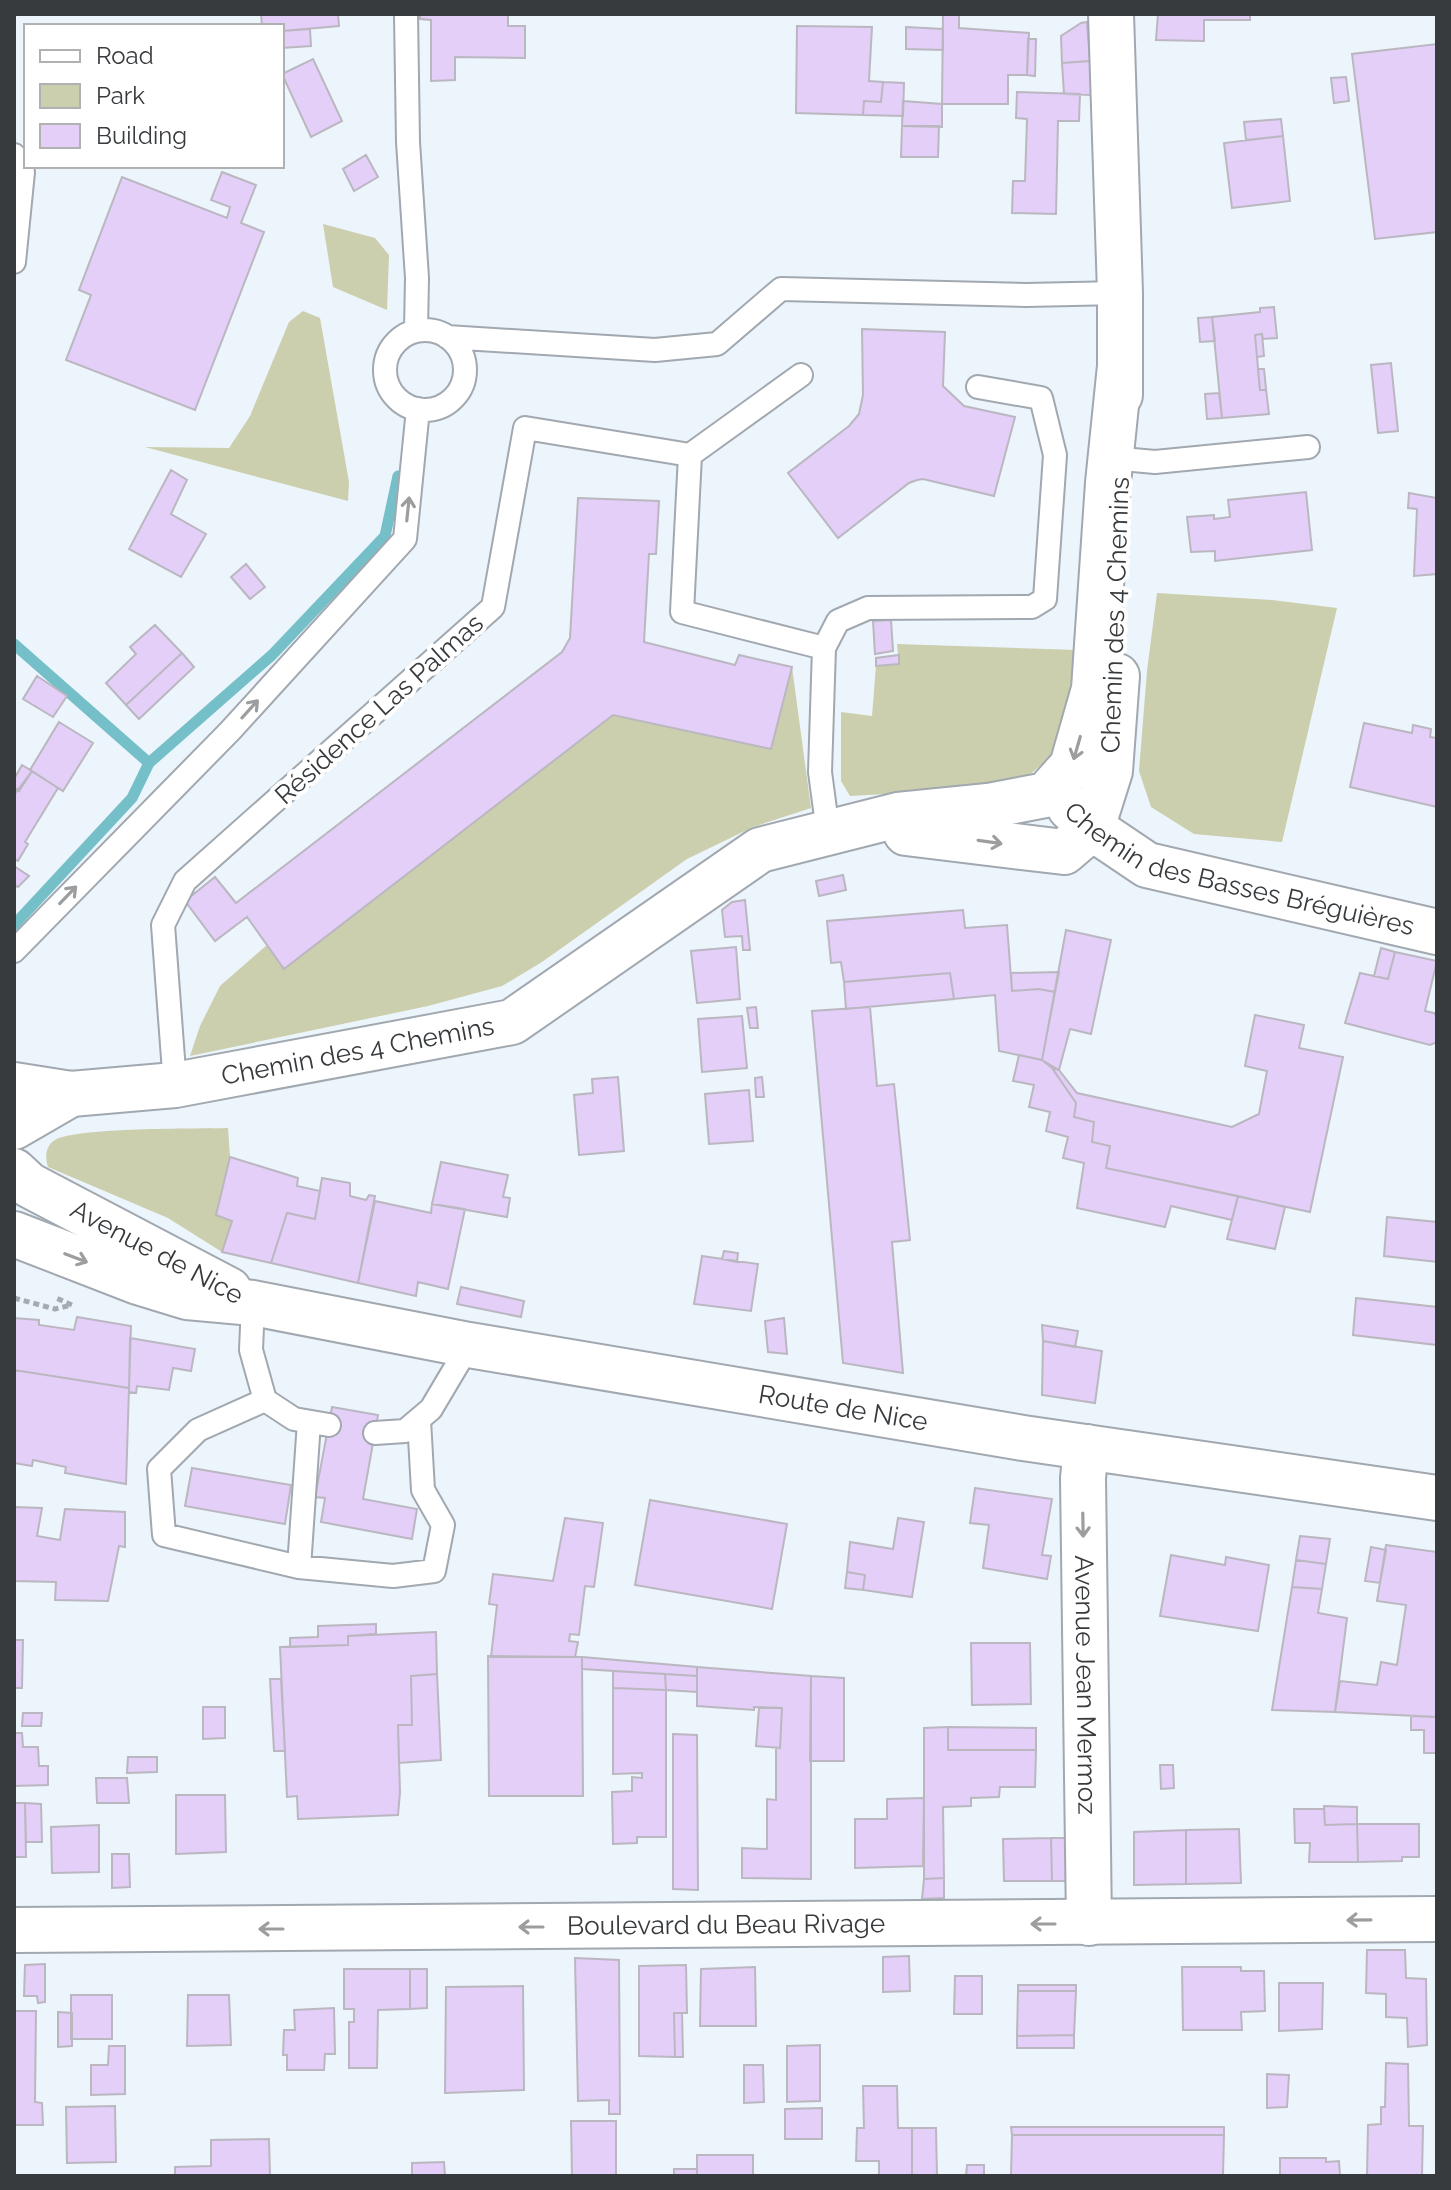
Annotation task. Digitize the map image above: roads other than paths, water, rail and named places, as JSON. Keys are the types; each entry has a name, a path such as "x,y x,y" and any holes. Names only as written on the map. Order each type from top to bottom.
{"street":[{"name":"Chemin des 4 Chemins","path":"71,1094 175,1085 512,1022 760,850 898,815 988,806 1046,795 1050,791 1072,766 1094,689 1115,459 1120,293 1111,14"},
{"name":"Chemin des 4 Chemins","path":"828,832 948,837 1064,852 1092,828 1110,771 1117,691 1115,459"},
{"name":"Chemin des Basses Bréguières","path":"1050,791 1092,828 1147,865 1437,932"},
{"path":"14,1085 71,1094"},
{"path":"14,1127 71,1094"},
{"name":"Avenue de Nice","path":"14,1171 29,1185 253,1303"},
{"name":"Avenue de Nice","path":"14,1234 138,1282 187,1297 253,1303"},
{"name":"Route de Nice","path":"253,1303 469,1345 1086,1447 1437,1498"},
{"name":"Avenue Jean Mermoz","path":"1086,1447 1083,1478 1089,1923"},
{"name":"Boulevard du Beau Rivage","path":"14,1930 1437,1919"}],"lane":[{"path":"406,14 408,142 417,278 416,330"},
{"path":"14,155 23,172 14,262"},
{"path":"447,337 655,350 717,344 781,289 1026,295 1120,293"},
{"path":"427,329 447,337 458,346 464,358 462,385 445,405 432,409 418,409 397,398 386,377 388,352 405,335 416,330 427,329"},
{"path":"801,375 690,455 682,612 824,648"},
{"path":"828,832 820,772 824,648 838,621 868,608 1032,607 1045,599 1055,455 1041,398 978,387"},
{"path":"14,951 230,731 405,539 418,409"},
{"name":"Résidence Las Palmas","path":"175,1085 163,925 179,892 185,881 493,607 525,428 690,455"},
{"path":"1115,459 1155,462 1308,447"},
{"path":"253,1303 251,1350 265,1400 294,1419 319,1424 299,1567"},
{"path":"375,1433 405,1431 431,1409 469,1345"},
{"path":"265,1400 198,1430 159,1469 164,1535 299,1567 393,1576 434,1571 443,1525 423,1490 419,1420"}],"waterway":[{"path":"149,763 272,655 385,536 398,476"},
{"path":"14,644 149,763 132,798 14,925"}]}
